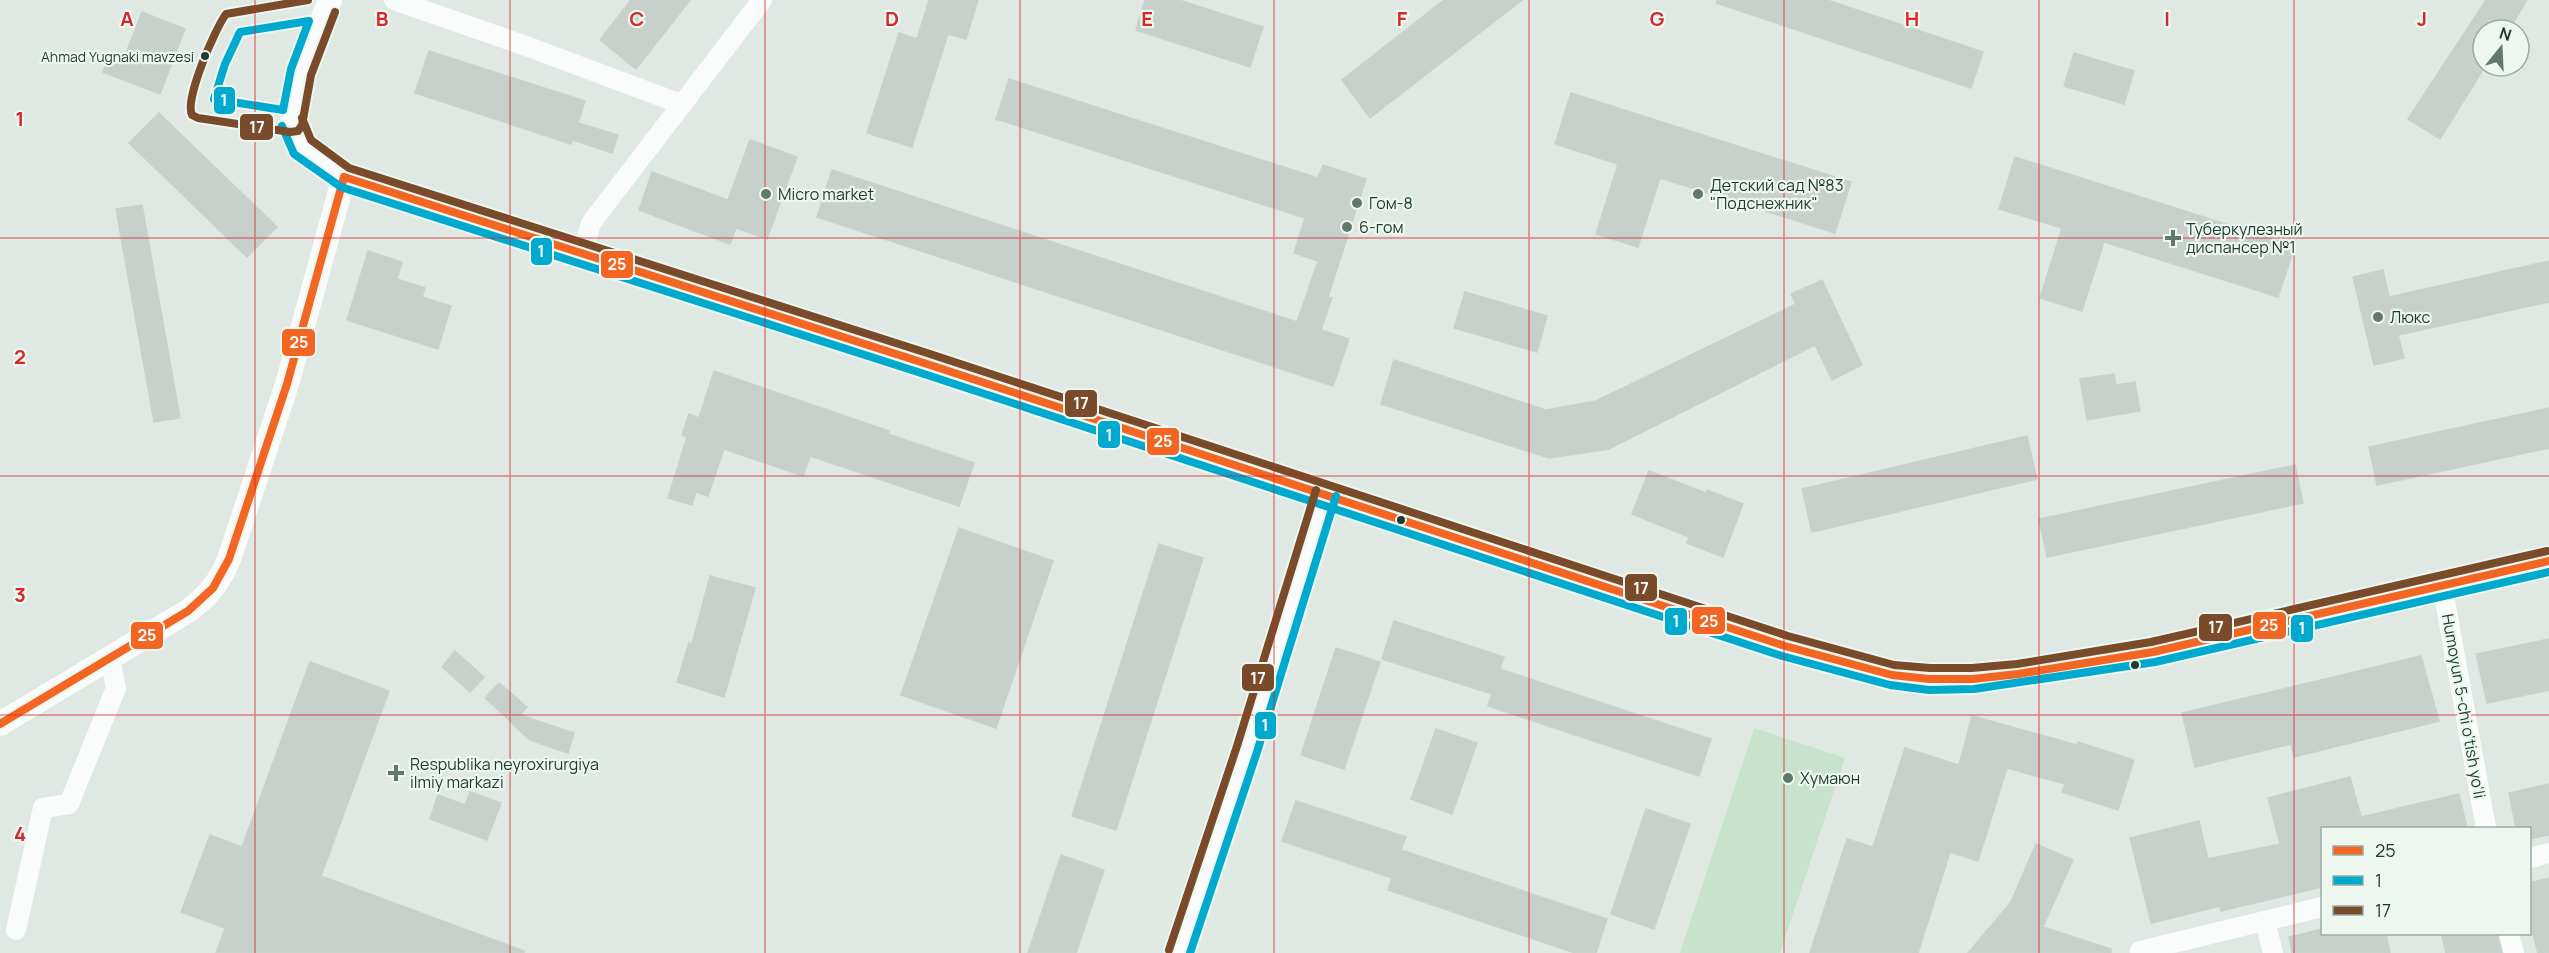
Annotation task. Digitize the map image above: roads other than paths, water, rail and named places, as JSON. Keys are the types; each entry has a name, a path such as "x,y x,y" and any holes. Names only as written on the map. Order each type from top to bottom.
{"street":[{"path":"330,0 301,72 292,122 302,147 344,177 583,252 1785,646 1874,671 1929,679 1973,679 2018,674 2153,652 2549,561"},
{"path":"394,0 529,47 681,104"},
{"path":"583,252 591,223 762,0"},
{"path":"0,724 197,604 213,589 222,575 287,384 344,177"},
{"path":"1179,953 1247,750 1326,494"},
{"name":"Humoyun 5-chi o'tish yo'li","path":"2442,585 2486,827"},
{"path":"16,930 43,808 69,804 116,688 110,659"},
{"path":"2531,858 2549,854"},
{"path":"2140,951 2321,907"},
{"path":"2265,921 2273,953"},
{"path":"2510,935 2514,953"}],"place":[{"name":"Ahmad Yugnaki mavzesi","path":"205,56"},
{"name":"Micro market","path":"766,194"},
{"name":"Детский сад №83 \"Подснежник\"","path":"1698,194"},
{"name":"Гом-8","path":"1357,203"},
{"name":"6-гом","path":"1347,227"},
{"name":"Туберкулезный диспансер №1","path":"2173,238"},
{"name":"Люкс","path":"2378,317"},
{"name":"Respublika neyroxirurgiya ilmiy markazi","path":"396,773"},
{"name":"Хумаюн","path":"1788,778"}]}
